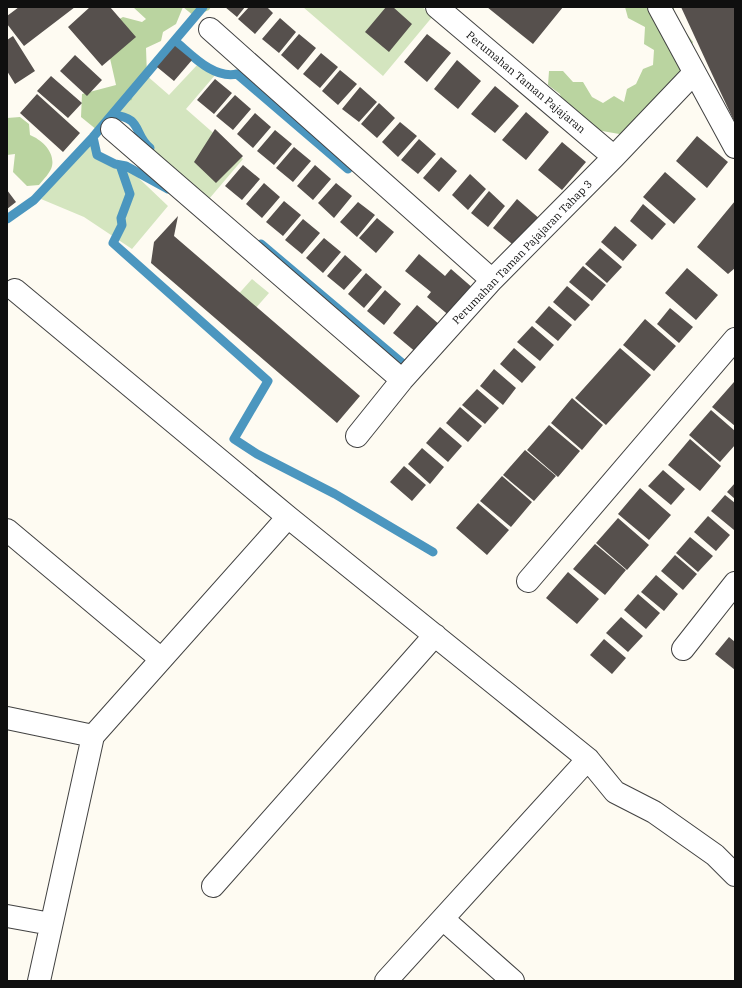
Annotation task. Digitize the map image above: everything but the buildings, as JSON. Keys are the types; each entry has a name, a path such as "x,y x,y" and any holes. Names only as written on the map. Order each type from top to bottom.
{"street":[{"name":"Perumahan Taman Pajajaran","path":"437,7 614,158"},
{"path":"659,7 735,147"},
{"path":"210,29 492,280"},
{"name":"Perumahan Taman Pajajaran Tahap 3","path":"357,436 402,380 492,280 614,158 694,73"},
{"path":"112,129 402,380"},
{"path":"15,290 288,517 588,759 615,792 654,812 715,855 735,875"},
{"path":"528,581 735,339"},
{"path":"39,981 93,736 288,517"},
{"path":"7,530 160,659"},
{"path":"682,649 735,583"},
{"path":"213,886 435,635"},
{"path":"7,718 93,736"},
{"path":"386,981 588,759"},
{"path":"7,916 51,924"},
{"path":"442,919 513,981"}],"green space":[{"path":"133,7 183,7 176,24 163,32 161,41 146,48 147,76 143,84 133,88 132,100 118,104 97,130 81,117 82,94 116,85 109,54 112,23 123,17 142,22 146,19"},
{"path":"183,7 211,7 209,10 194,16"},
{"path":"303,7 422,7 433,16 383,76"},
{"path":"625,7 674,7 674,29 684,30 693,42 682,70 625,135 585,128 563,109 560,94 548,85 549,71 563,71 573,82 583,82 592,97 603,103 614,96 624,102 627,89 636,84 643,69 653,65 654,50 644,44 645,27 628,18"},
{"path":"199,63 216,74 186,109 243,159 209,199 143,142 139,127 133,121 123,115 112,115 146,75 169,95"},
{"path":"20,117 29,124 30,135 43,143 50,151 52,156 52,166 47,176 39,185 27,186 13,172 15,154 7,155 7,118"},
{"path":"92,140 97,155 115,164 126,166 168,206 132,249 84,217 41,199"},
{"path":"252,279 269,293 233,334 217,318"}],"waterway":[{"path":"7,219 34,200 93,137 203,7"},
{"path":"175,41 203,65 220,73 228,75 237,74 348,169"},
{"path":"112,115 122,116 129,119 150,148"},
{"path":"93,137 97,155 115,164 126,166 168,189"},
{"path":"120,165 130,194 121,218 122,225 113,243 268,381 234,439 257,454 335,494 433,552"},
{"path":"261,244 402,363"}]}
